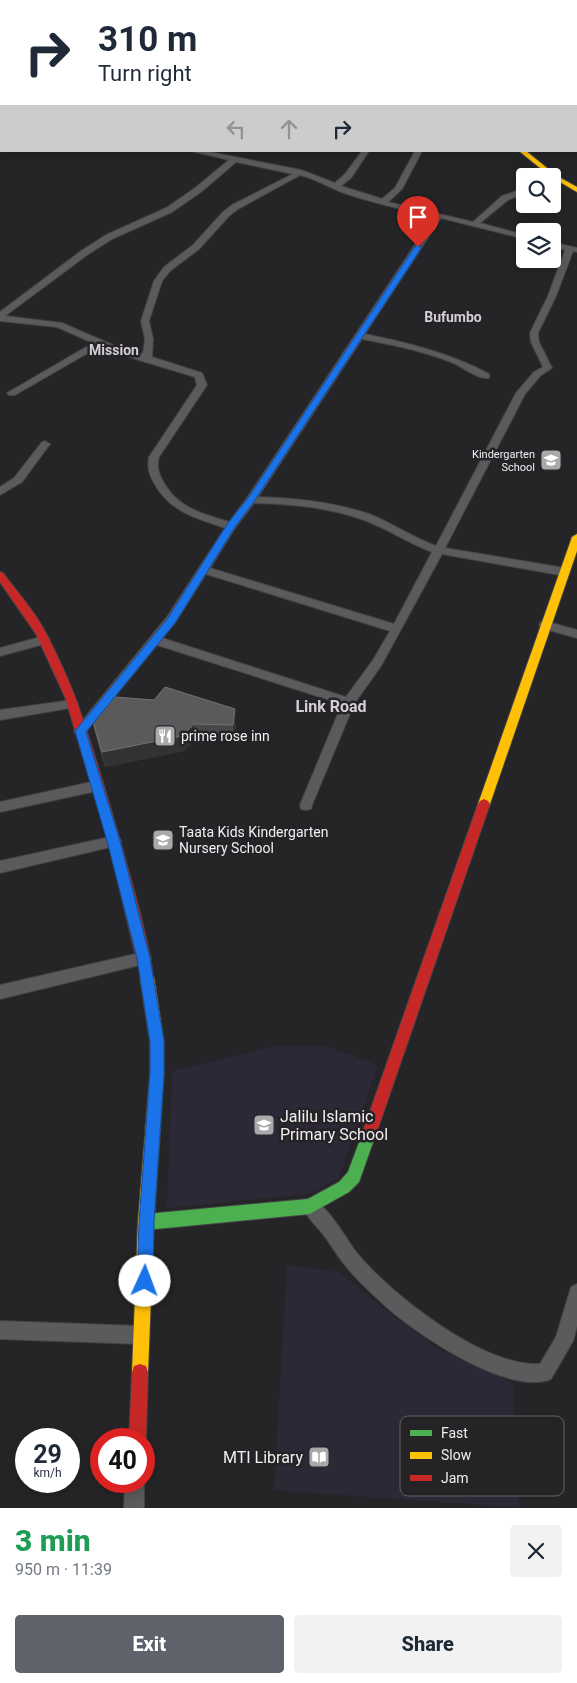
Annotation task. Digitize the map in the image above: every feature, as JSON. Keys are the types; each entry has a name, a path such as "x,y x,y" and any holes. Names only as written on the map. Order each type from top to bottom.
{"street":[{"path":"198,152 301,172 348,192 396,207 439,215 516,235"},
{"path":"336,186 348,176 365,152"},
{"path":"383,202 398,189 418,152"},
{"path":"523,152 543,168"},
{"path":"0,317 84,253 109,238 169,210 198,190 234,160"},
{"path":"147,358 149,339 145,321 158,281 167,269 196,247 226,214 235,207 301,172"},
{"path":"561,181 577,190"},
{"path":"475,224 505,198 516,194"},
{"path":"80,731 172,620 231,526 251,500 439,215"},
{"path":"306,805 348,702 377,663 397,629 521,393 537,374 548,368 547,360 538,350 534,336 537,325 574,249 561,246"},
{"path":"0,317 49,323 100,342 119,352 147,358 199,375 202,385 154,457 152,466 162,490 170,501 183,510 231,526"},
{"path":"360,336 428,350 468,365 486,376"},
{"path":"12,393 100,342"},
{"path":"0,492 18,480 45,444"},
{"path":"251,500 296,501 366,517 415,542 437,550 565,572"},
{"path":"146,1222 310,1206 344,1188 354,1177 577,537"},
{"path":"204,570 397,629"},
{"path":"0,574 44,640 72,704 114,841 144,958 157,1042 157,1065 146,1222 137,1428"},
{"path":"546,625 577,634"},
{"path":"0,652 44,640"},
{"path":"155,640 348,702"},
{"path":"0,715 72,704"},
{"path":"0,807 96,786"},
{"path":"0,867 114,841"},
{"path":"0,992 144,958"},
{"path":"310,1206 329,1228 350,1259 388,1297 435,1332 496,1365 526,1374 545,1373 564,1341 577,1293"},
{"path":"0,1330 141,1335"},
{"path":"134,1508 135,1493"}],"shaded area":[{"name":"Jalilu Islamic Primary School","path":"275,1046 327,1046 378,1065 339,1178 310,1194 167,1208 172,1071"},
{"path":"287,1265 339,1272 389,1313 438,1349 513,1383 515,1416 400,1416 400,1496 518,1496 519,1508 274,1490"}],"building":[{"path":"165,687 235,709 233,725 194,724 182,736 102,752 92,718 115,697 154,700"}],"traffic: fast":[{"path":"146,1222 310,1206 344,1187 354,1177 369,1134"}],"traffic: slow":[{"path":"523,152 555,177 577,190"},
{"path":"484,804 577,537"},
{"path":"140,1372 146,1222 157,1073 157,1042 147,978"}],"traffic: jam":[{"path":"0,575 41,633 70,697 114,841 144,958 147,978"},
{"path":"369,1134 484,804"},
{"path":"137,1428 140,1372"}],"place":[{"name":"Kindergarten School","path":"551,460"},
{"name":"prime rose inn","path":"165,736"},
{"name":"Taata Kids Kindergarten Nursery School","path":"163,840"},
{"name":"Jalilu Islamic Primary School","path":"264,1125"},
{"name":"MTI Library","path":"319,1457"}],"district":[{"name":"Bufumbo","path":"453,317"},
{"name":"Mission","path":"114,350"},
{"name":"Link Road","path":"331,706"}],"route":[{"path":"145,1281 146,1222 157,1073 157,1042 144,958 114,841 80,731 172,620 231,526 251,500 418,247"}]}
